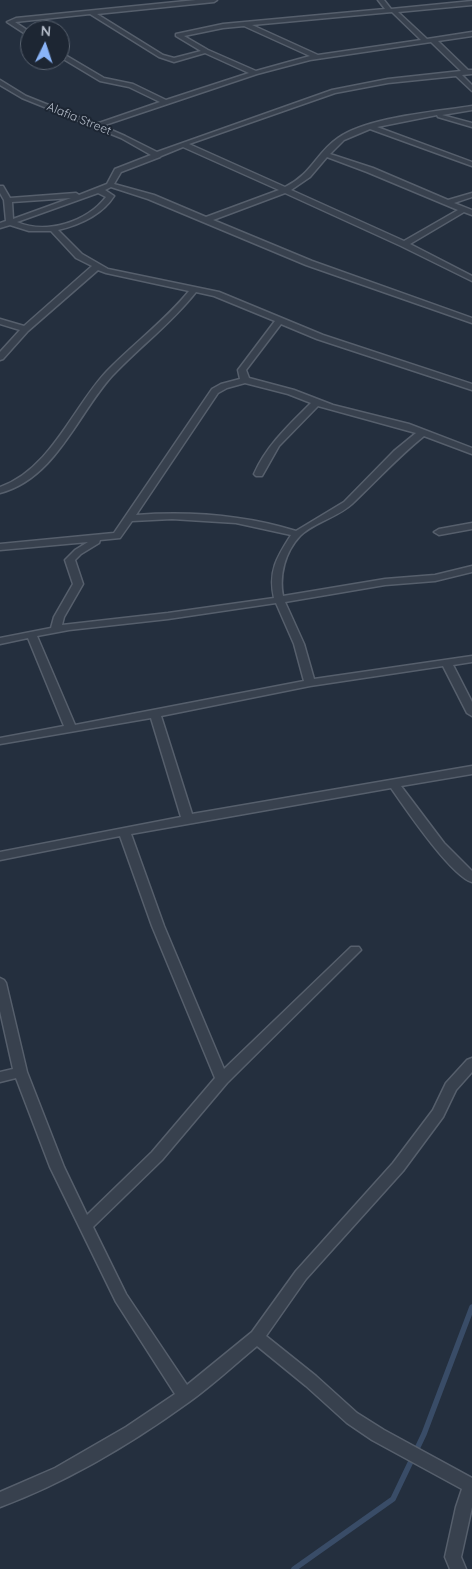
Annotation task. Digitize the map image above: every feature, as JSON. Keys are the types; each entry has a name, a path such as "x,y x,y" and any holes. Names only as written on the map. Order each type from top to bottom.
{"street":[{"path":"20,28 10,22 214,0"},
{"path":"382,0 391,10 470,72"},
{"path":"254,73 206,51 178,35 206,28 472,3"},
{"path":"92,13 161,56 174,60 206,51"},
{"path":"244,24 319,57"},
{"path":"95,126 254,73 319,57 472,34"},
{"path":"70,60 102,80 131,85 165,102"},
{"path":"0,226 99,190 110,185 118,171 183,144 334,91 388,81 470,72"},
{"path":"458,74 472,88"},
{"name":"Alafia Street","path":"0,82 24,97 131,140 158,156"},
{"path":"206,220 302,181 327,155 334,143 370,127 472,108"},
{"path":"435,115 472,125"},
{"path":"370,127 472,164"},
{"path":"183,144 404,244 472,279"},
{"path":"327,155 450,202 472,213"},
{"path":"110,185 151,197 309,263 472,321"},
{"path":"0,188 8,200 10,222"},
{"path":"10,222 26,228 54,230 72,224 106,202 110,194 99,190"},
{"path":"8,200 86,194"},
{"path":"450,202 472,195"},
{"path":"404,244 464,209"},
{"path":"54,230 70,249 96,267 114,273 216,294 279,321 471,386"},
{"path":"0,357 25,329 96,267"},
{"path":"0,490 15,486 32,473 99,386 131,352 172,316 194,289"},
{"path":"0,321 25,329"},
{"path":"245,380 242,370 279,321"},
{"path":"0,547 117,536 216,391 224,386 245,380 406,426 472,451"},
{"path":"259,474 264,460 271,450 317,402"},
{"path":"310,683 299,644 279,599 276,585 280,560 297,534 347,504 397,453 422,433"},
{"path":"130,518 172,514 271,525 297,534"},
{"path":"439,532 472,526"},
{"path":"55,630 58,616 78,584 70,560 78,552 100,538"},
{"path":"0,642 55,630 106,622 168,616 385,582 436,578 472,568"},
{"path":"32,636 71,729"},
{"path":"0,741 155,714 310,683 472,660"},
{"path":"447,663 472,713"},
{"path":"155,714 188,819"},
{"path":"0,856 188,819 472,770"},
{"path":"394,784 440,845 460,869 472,878"},
{"path":"124,832 158,926 222,1080"},
{"path":"85,1226 157,1156 222,1080 356,950"},
{"path":"0,983 20,1072 57,1167 85,1226 135,1321 185,1396"},
{"path":"0,1500 61,1473 132,1432 185,1396 257,1337 301,1275 398,1167 438,1113 451,1087 472,1063"},
{"path":"0,1077 20,1072"},
{"path":"257,1337 311,1381 352,1418 472,1486 464,1507 453,1556 458,1569"}],"waterway":[{"path":"294,1569 393,1499 424,1434 472,1307"}]}
